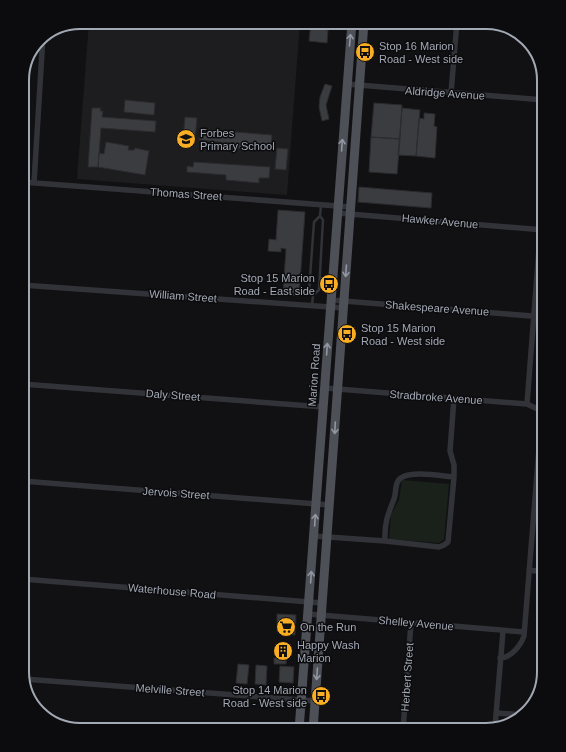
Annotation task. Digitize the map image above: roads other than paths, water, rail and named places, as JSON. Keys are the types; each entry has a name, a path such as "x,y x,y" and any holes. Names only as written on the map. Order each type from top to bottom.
{"main road":[{"name":"Marion Road","path":"299,723 324,407 346,84 351,29"},
{"path":"313,723 363,29"}],"street":[{"path":"451,93 456,29"},
{"path":"34,183 42,46"},
{"name":"Aldridge Avenue","path":"346,84 537,99"},
{"name":"Thomas Street","path":"29,183 321,205 337,210 350,211"},
{"name":"Hawker Avenue","path":"350,211 537,230"},
{"path":"527,404 537,278"},
{"name":"William Street","path":"29,285 312,306 344,304"},
{"name":"Shakespeare Avenue","path":"344,304 537,316"},
{"name":"Daly Street","path":"29,385 324,407"},
{"name":"Stradbroke Avenue","path":"325,388 527,404 537,409"},
{"path":"314,536 385,540 439,547 444,546 448,542 454,477 454,465 450,451 454,398"},
{"path":"385,540 384,528 387,514 395,498 398,481 404,476 413,474 454,477"},
{"name":"Jervois Street","path":"29,482 330,505"},
{"path":"500,658 505,658 511,654 522,641 537,496"},
{"path":"530,570 537,571"},
{"name":"Waterhouse Road","path":"29,580 322,603"},
{"name":"Shelley Avenue","path":"308,614 524,632"},
{"name":"Herbert Street","path":"404,723 411,623"},
{"path":"495,722 503,631"},
{"name":"Melville Street","path":"29,679 315,700"},
{"path":"496,713 514,714"}],"lane":[{"path":"312,306 313,295 319,290 323,220 320,216 321,205"},
{"path":"313,295 309,291 314,222 320,216"}],"place":[{"name":"Stop 16 Marion Road - West side","path":"365,52"},
{"name":"Forbes Primary School","path":"186,139"},
{"name":"Stop 15 Marion Road - East side","path":"329,284"},
{"name":"Stop 15 Marion Road - West side","path":"347,334"},
{"name":"On the Run","path":"286,627"},
{"name":"Happy Wash Marion","path":"283,651"},
{"name":"Stop 14 Marion Road - West side","path":"321,696"}]}
